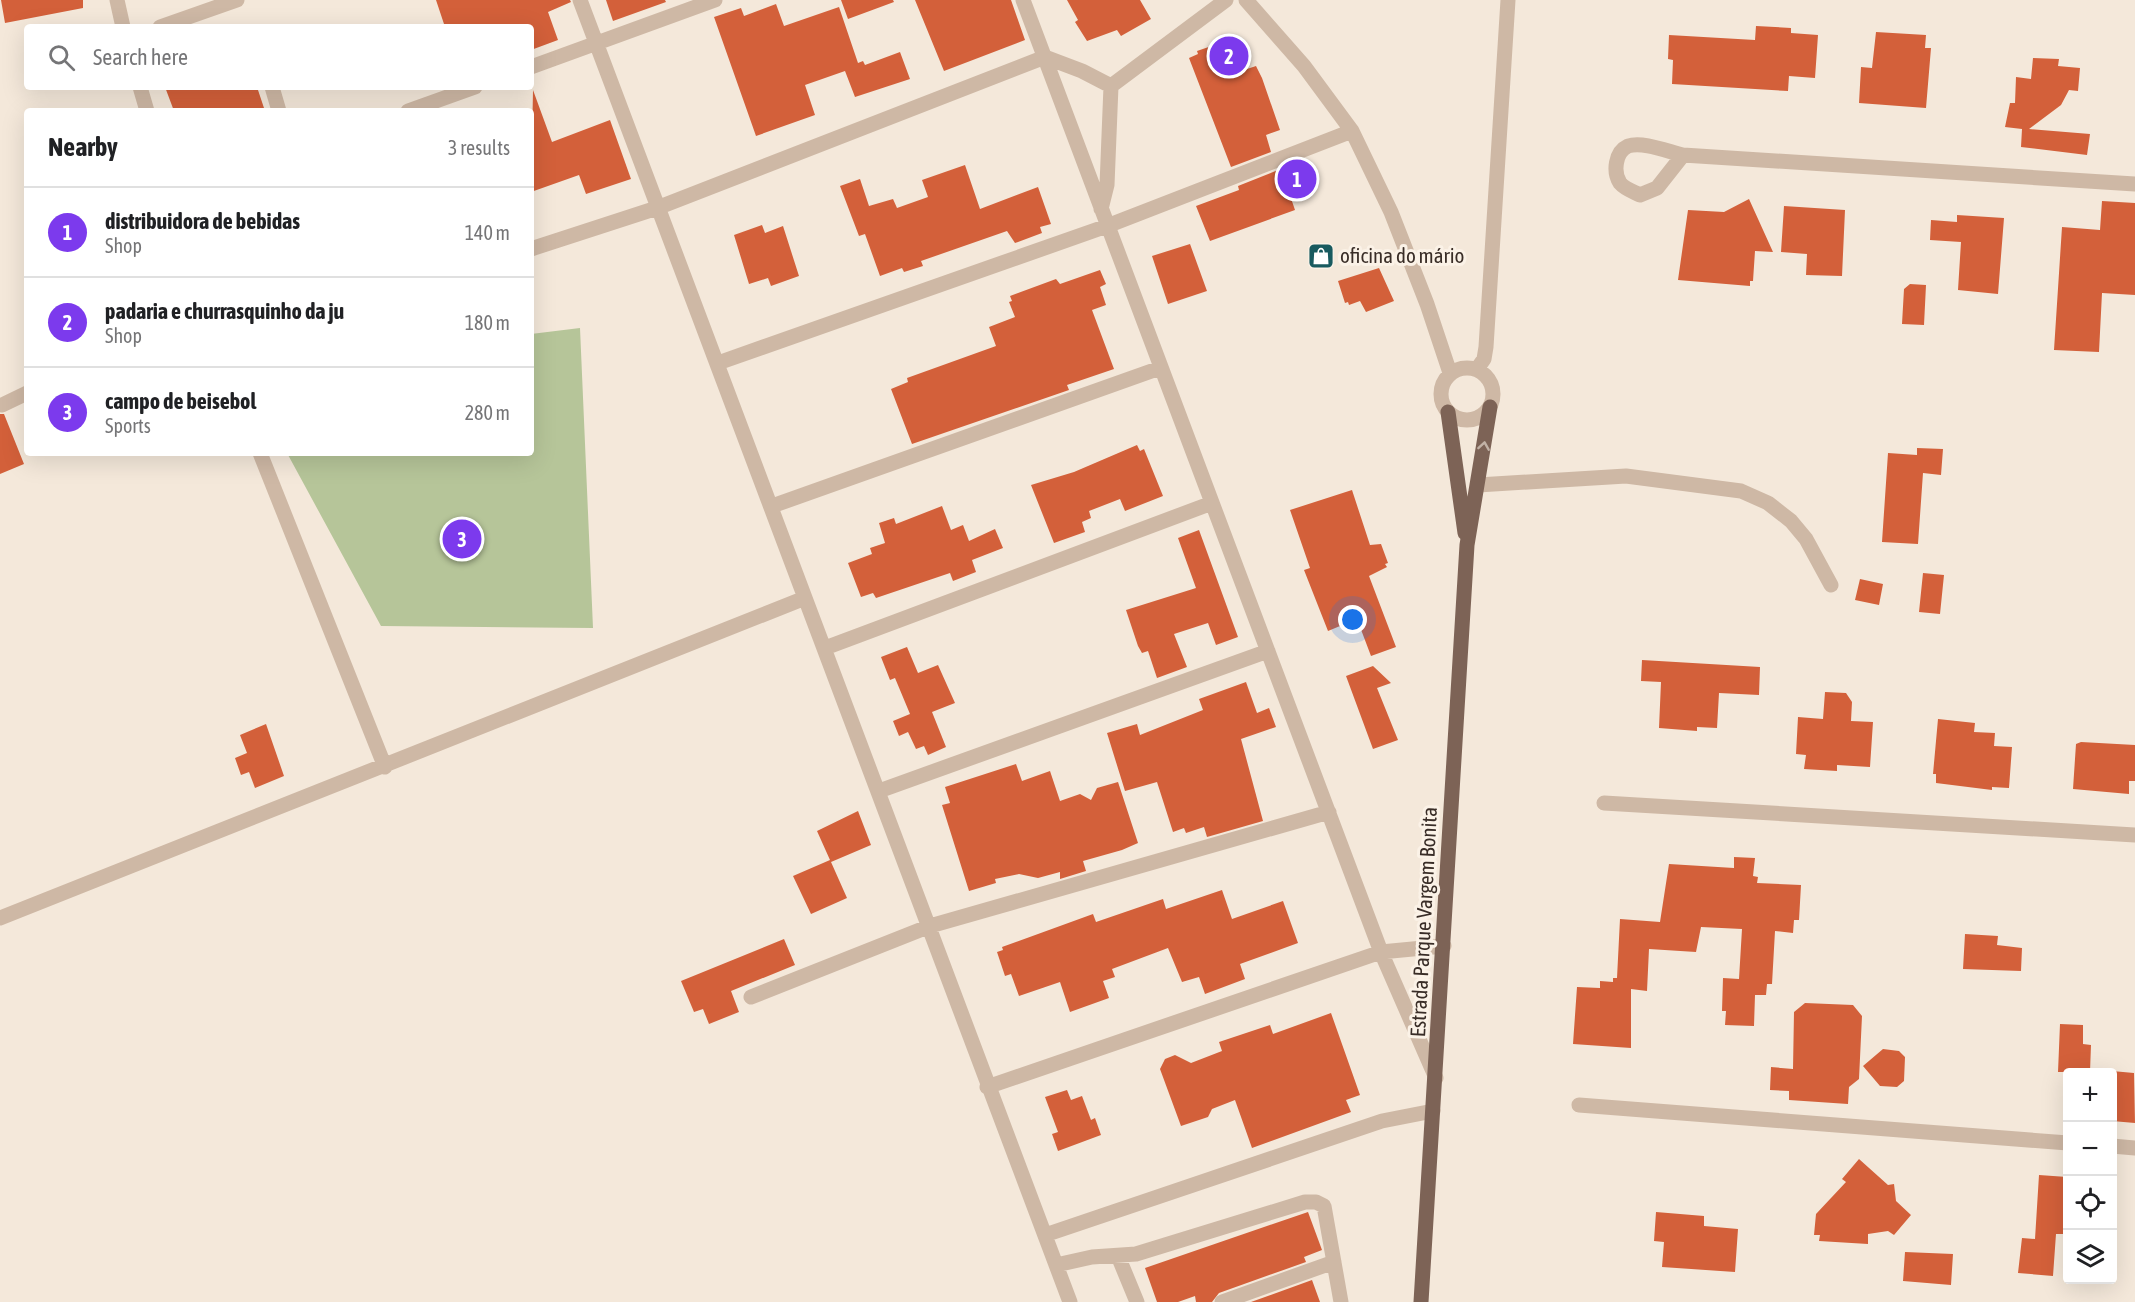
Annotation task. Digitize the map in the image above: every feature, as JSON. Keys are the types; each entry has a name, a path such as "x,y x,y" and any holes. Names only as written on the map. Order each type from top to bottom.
{"main road":[{"name":"Estrada Parque Vargem Bonita","path":"1421,1302 1467,545 1490,407"},
{"name":"Estrada Parque Vargem Bonita","path":"1448,412 1467,545"}],"street":[{"path":"117,0 122,24"},
{"path":"169,24 237,0"},
{"path":"580,0 1070,1302"},
{"path":"534,66 596,43 683,5 715,0"},
{"path":"1023,0 1381,952 1436,1079"},
{"path":"1111,86 1226,0"},
{"path":"1246,0 1304,66 1352,131 1391,212 1427,304 1450,373"},
{"path":"1477,369 1484,359 1486,347 1508,0"},
{"path":"534,248 657,208 1045,57 1111,86"},
{"path":"1101,209 1107,185 1111,86"},
{"path":"141,90 146,108"},
{"path":"273,90 278,108"},
{"path":"416,108 467,90"},
{"path":"718,363 1107,226 1352,131"},
{"path":"1683,155 2135,184"},
{"path":"1463,367 1477,369 1490,381 1493,399 1490,407 1477,418 1468,420 1457,418 1448,412 1442,403 1440,392 1443,381 1450,373 1463,367"},
{"path":"772,506 1160,368"},
{"path":"2,405 24,394"},
{"path":"261,456 385,767"},
{"path":"1478,485 1626,476 1741,491 1768,503 1791,521 1806,539 1831,585"},
{"path":"825,648 1212,503"},
{"path":"0,918 385,767 805,598"},
{"path":"879,791 1268,651"},
{"path":"1604,803 2135,835"},
{"path":"751,997 930,926 1329,812"},
{"path":"987,1086 1381,952 1444,946"},
{"path":"1579,1105 2063,1143"},
{"path":"1045,1235 1382,1121 1433,1112"},
{"path":"2117,1146 2135,1148"},
{"path":"1056,1265 1092,1257 1136,1254 1305,1202 1316,1202 1324,1206 1341,1302"},
{"path":"1118,1256 1137,1302"},
{"path":"1222,1302 1334,1262"}],"green space":[{"path":"580,328 593,628 381,626 289,456 534,456 534,334"}],"building":[{"path":"1,0 83,0 83,8 5,23"},
{"path":"436,0 570,0 571,2 548,12 558,40 534,49 534,24 444,24"},
{"path":"606,0 665,0 666,2 613,21"},
{"path":"841,0 893,0 894,2 848,19"},
{"path":"915,0 1011,0 1025,40 944,71"},
{"path":"1067,0 1140,0 1151,19 1121,36 1117,30 1087,41 1075,22 1078,20"},
{"path":"776,4 784,26 839,7 858,63 863,61 865,65 900,52 910,79 855,97 845,71 805,85 815,115 756,136 714,17 741,8 744,16"},
{"path":"1756,26 1791,28 1791,33 1818,35 1815,78 1789,76 1788,91 1672,84 1673,60 1668,59 1669,35 1755,40"},
{"path":"1876,32 1926,35 1925,48 1931,48 1926,108 1859,103 1861,67 1872,68"},
{"path":"1229,40 1230,42 1236,40 1247,69 1256,66 1280,130 1266,135 1271,152 1231,167 1189,58 1198,54 1197,51"},
{"path":"2033,58 2059,59 2058,66 2080,68 2078,91 2069,90 2061,105 2029,129 2090,134 2087,155 2021,147 2022,129 2005,127 2010,103 2015,103 2016,77 2031,79"},
{"path":"166,90 258,90 264,108 173,108"},
{"path":"533,90 552,142 610,120 631,179 586,194 579,175 534,191"},
{"path":"965,165 980,209 1038,187 1051,224 1040,227 1042,233 1015,243 1007,231 921,261 923,266 904,272 902,268 880,276 865,234 859,236 840,186 860,179 869,206 893,199 897,208 928,197 922,180"},
{"path":"1278,170 1279,173 1282,172 1295,210 1210,241 1196,206 1239,190 1238,186"},
{"path":"1749,199 1773,252 1755,251 1753,281 1750,281 1750,286 1678,280 1688,210 1724,212"},
{"path":"2102,201 2135,203 2135,295 2102,293 2099,352 2054,350 2062,227 2100,230"},
{"path":"1784,206 1845,210 1842,276 1806,275 1807,254 1781,252"},
{"path":"1957,215 2004,218 1998,294 1958,290 1961,242 1930,240 1931,220 1957,222"},
{"path":"762,225 765,233 783,226 799,276 771,286 768,278 749,284 734,235"},
{"path":"1190,244 1207,291 1168,304 1152,256"},
{"path":"1379,268 1394,301 1366,312 1360,301 1349,305 1348,302 1345,303 1338,281"},
{"path":"1100,270 1106,284 1100,287 1106,305 1092,310 1114,369 1067,385 1069,390 912,444 891,389 908,382 907,378 996,346 989,327 1015,317 1009,302 1012,301 1010,296 1056,279 1060,284"},
{"path":"1910,284 1926,285 1924,325 1902,324 1904,289"},
{"path":"0,414 4,414 24,464 0,474"},
{"path":"1137,445 1140,451 1144,449 1163,496 1125,511 1120,499 1089,511 1091,518 1082,522 1085,532 1054,543 1031,485 1074,472"},
{"path":"1917,448 1943,449 1941,475 1923,473 1918,544 1882,542 1888,453 1917,455"},
{"path":"1352,490 1370,545 1381,544 1388,563 1385,564 1387,567 1369,576 1396,647 1371,656 1357,619 1328,631 1304,570 1310,568 1290,510"},
{"path":"942,506 951,530 963,525 969,541 995,529 1003,548 972,560 976,572 953,581 950,573 876,598 873,593 861,597 848,563 872,554 870,548 885,543 879,523 894,518 896,524"},
{"path":"1199,530 1238,637 1216,645 1208,623 1174,634 1187,667 1157,678 1148,651 1142,653 1138,646 1126,610 1196,588 1178,538"},
{"path":"1923,573 1944,575 1940,614 1919,612"},
{"path":"1860,579 1883,584 1879,605 1855,600"},
{"path":"907,647 918,673 938,665 955,703 932,712 946,747 928,755 924,746 916,749 908,732 899,736 893,721 910,714 895,678 890,680 881,657"},
{"path":"1642,660 1760,667 1759,695 1719,693 1717,728 1697,727 1697,731 1659,728 1661,682 1641,681"},
{"path":"1373,666 1391,683 1377,688 1398,740 1373,749 1346,676"},
{"path":"1246,682 1257,713 1269,708 1276,727 1241,739 1263,821 1207,837 1204,827 1186,833 1184,828 1173,832 1157,782 1125,791 1107,733 1137,724 1140,735 1203,710 1199,699"},
{"path":"1825,692 1846,693 1852,702 1851,721 1873,722 1870,767 1837,765 1837,771 1804,769 1806,755 1796,754 1798,717 1823,719"},
{"path":"1938,719 1975,723 1974,732 1995,733 1994,746 2012,747 2009,788 1992,787 1992,790 1936,783 1936,774 1933,774"},
{"path":"266,724 284,776 255,788 249,772 241,775 235,758 247,753 240,735"},
{"path":"2081,742 2135,745 2135,781 2129,781 2129,794 2073,789 2076,744"},
{"path":"1016,764 1022,781 1050,771 1060,801 1080,794 1091,800 1097,788 1118,782 1138,843 1083,861 1086,871 1060,879 1060,872 1038,878 1019,874 995,879 996,883 969,891 942,805 950,803 945,787"},
{"path":"858,811 871,845 831,862 847,898 811,914 793,876 830,860 817,831"},
{"path":"1734,857 1755,858 1753,876 1758,877 1757,883 1801,885 1799,920 1794,920 1793,933 1775,931 1772,984 1767,984 1766,995 1755,995 1754,1026 1725,1025 1726,1011 1722,1011 1723,978 1739,979 1742,929 1701,927 1696,952 1649,949 1647,991 1631,989 1631,1048 1573,1044 1577,987 1600,988 1600,981 1613,982 1613,978 1617,978 1620,919 1660,922 1669,864 1734,868"},
{"path":"1222,890 1232,919 1283,901 1298,943 1240,964 1245,979 1205,994 1199,977 1182,982 1168,948 1112,969 1115,977 1103,981 1109,998 1070,1012 1060,982 1019,996 1011,974 1005,976 997,952 1003,950 1002,947 1093,914 1096,922 1163,899 1166,909"},
{"path":"1965,934 1998,936 1997,945 2022,948 2021,971 1963,969"},
{"path":"784,939 795,965 731,991 739,1012 709,1024 703,1009 694,1012 681,981"},
{"path":"1805,1003 1853,1005 1862,1016 1859,1079 1849,1087 1848,1104 1789,1100 1789,1091 1770,1090 1771,1067 1793,1069 1794,1012"},
{"path":"1331,1013 1360,1095 1346,1100 1351,1112 1252,1148 1235,1100 1212,1109 1208,1117 1181,1126 1160,1069 1165,1059 1175,1055 1191,1063 1222,1051 1219,1042 1270,1025 1273,1034"},
{"path":"2060,1024 2083,1025 2083,1044 2091,1045 2090,1068 2063,1068 2063,1072 2058,1072"},
{"path":"1883,1049 1899,1051 1905,1057 1904,1081 1897,1087 1880,1086 1863,1066"},
{"path":"2117,1071 2134,1073 2135,1123 2117,1121"},
{"path":"1067,1090 1071,1100 1082,1096 1091,1120 1095,1118 1101,1135 1058,1151 1052,1134 1058,1132 1045,1097"},
{"path":"1859,1159 1888,1185 1894,1184 1896,1201 1911,1215 1894,1235 1888,1231 1868,1234 1868,1244 1819,1241 1820,1235 1814,1235 1816,1214 1846,1182 1842,1179"},
{"path":"2039,1175 2063,1177 2063,1234 2056,1234 2053,1276 2018,1273 2022,1238 2035,1239"},
{"path":"1308,1212 1322,1250 1304,1257 1306,1262 1219,1293 1212,1302 1196,1302 1195,1296 1178,1302 1157,1302 1145,1268"},
{"path":"1656,1212 1704,1216 1704,1226 1738,1229 1735,1272 1662,1267 1664,1242 1654,1241"},
{"path":"1905,1252 1953,1254 1951,1285 1903,1281"},
{"path":"1312,1280 1320,1302 1251,1302"}],"place":[{"name":"padaria e churrasquinho da ju","path":"1229,56"},
{"name":"distribuidora de bebidas","path":"1297,179"},
{"name":"oficina do mário","path":"1321,256"},
{"name":"campo de beisebol","path":"462,539"}]}
